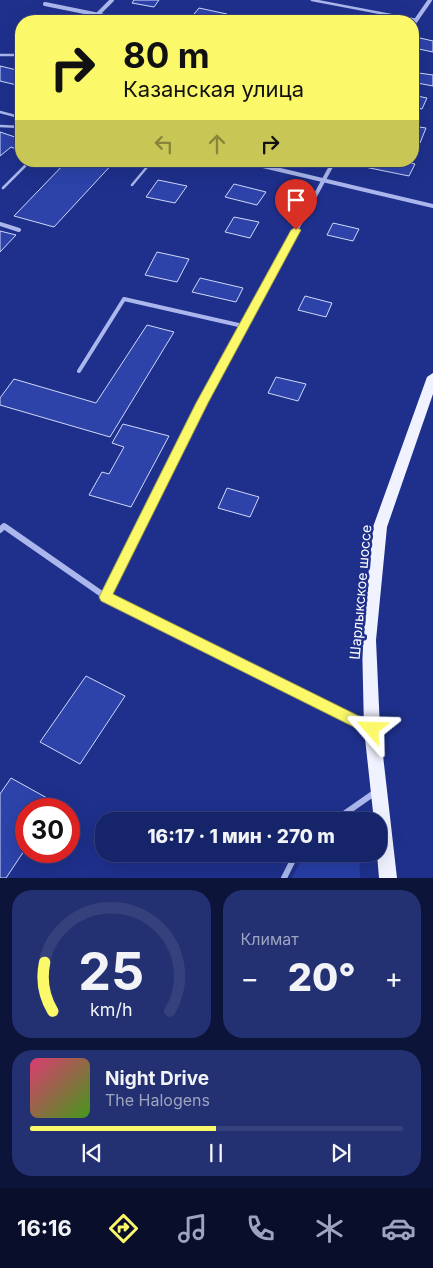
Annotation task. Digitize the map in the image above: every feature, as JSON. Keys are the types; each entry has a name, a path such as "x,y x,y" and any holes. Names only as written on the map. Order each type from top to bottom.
{"main road":[{"name":"Шарлыкское шоссе","path":"388,878 377,790 372,729 369,640 380,527 433,377"}],"street":[{"path":"98,14 112,0"},
{"path":"419,16 430,0"},
{"path":"45,4 102,15"},
{"path":"266,167 433,206"},
{"path":"106,597 202,403 331,167"},
{"path":"1,526 106,597 372,729"},
{"path":"346,812 377,790"},
{"path":"284,878 292,862"}],"lane":[{"path":"312,0 390,15"},
{"path":"0,55 15,55"},
{"path":"0,112 15,116"},
{"path":"0,126 15,127"},
{"path":"3,188 24,167"},
{"path":"132,185 147,167"},
{"path":"0,224 20,230"},
{"path":"79,371 124,299 243,326"}],"shaded area":[{"path":"301,862 359,862 360,878 292,878"}],"building":[{"path":"134,0 159,0 154,7 132,3"},
{"path":"199,8 227,14 226,15 193,15"},
{"path":"420,38 433,41 433,52 419,49"},
{"path":"0,66 15,70 15,85 0,81"},
{"path":"419,73 433,75 433,86 419,83"},
{"path":"419,96 427,98 422,109 419,108"},
{"path":"419,127 426,128 420,143"},
{"path":"0,132 15,137 15,149 11,147 0,156"},
{"path":"61,167 109,167 54,227 14,216"},
{"path":"365,167 414,167 409,176"},
{"path":"158,180 187,186 175,203 146,197"},
{"path":"234,184 266,192 257,205 225,197"},
{"path":"234,217 259,222 250,238 225,232"},
{"path":"333,223 359,229 353,241 327,235"},
{"path":"0,231 16,235 0,252"},
{"path":"157,252 189,259 177,282 145,275"},
{"path":"200,278 243,288 236,302 192,292"},
{"path":"305,296 332,303 326,317 298,310"},
{"path":"147,325 174,332 110,437 0,405 0,398 14,379 96,403"},
{"path":"276,377 306,384 298,401 268,393"},
{"path":"123,424 169,436 131,507 89,495 102,472 109,474 124,447 112,443"},
{"path":"227,488 259,497 250,517 218,508"},
{"path":"86,676 125,696 80,764 40,742"},
{"path":"11,778 47,798 15,798 16,863 6,878 0,878 0,794"}],"route":[{"path":"296,230 202,403 106,597 308,700 372,729"}]}
